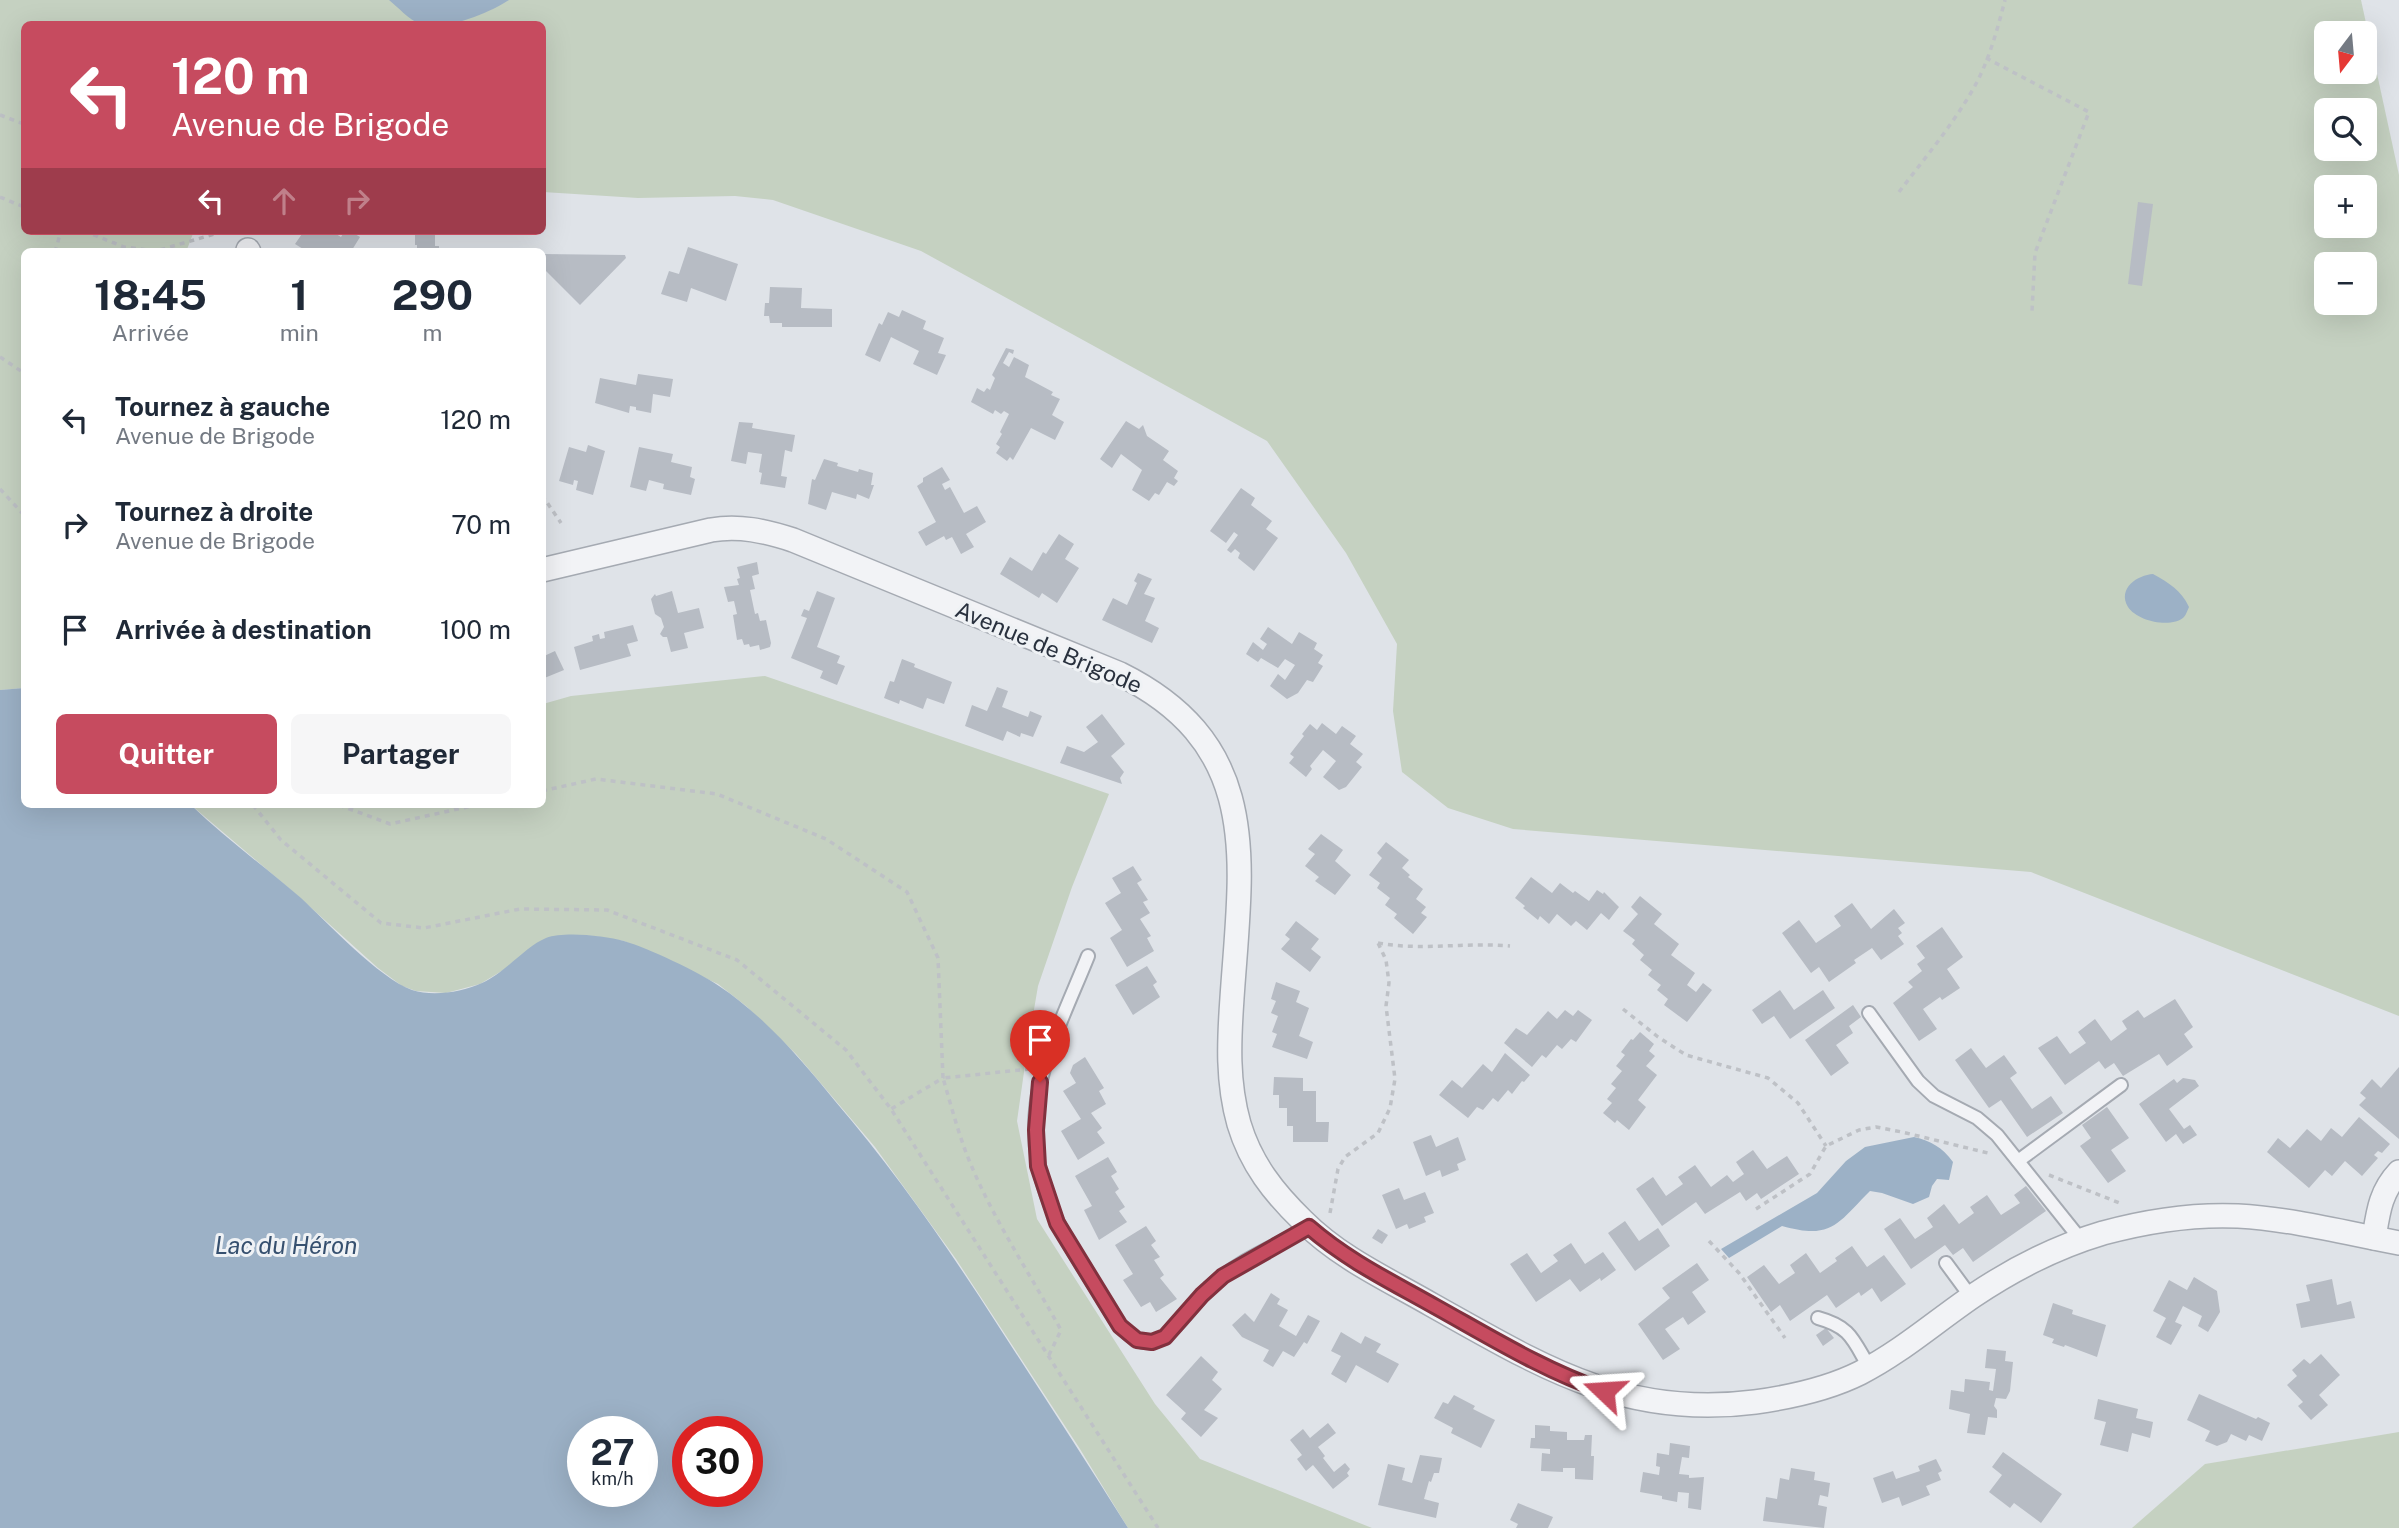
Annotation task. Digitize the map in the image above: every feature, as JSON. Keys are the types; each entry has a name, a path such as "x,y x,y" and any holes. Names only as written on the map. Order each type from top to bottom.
{"street":[{"name":"Avenue de Brigode","path":"546,569 710,530 735,528 763,531 793,540 1120,674 1174,709 1195,731 1215,760 1229,790 1237,821 1240,862 1229,1059 1236,1111 1246,1143 1261,1174 1277,1196 1309,1227 1354,1262 1549,1369 1584,1384 1620,1395 1688,1405 1745,1403 1799,1394 1842,1381 1870,1367 1906,1346 1971,1297 2027,1263 2081,1240 2150,1223 2212,1216 2274,1220 2399,1243"},
{"path":"2374,1238 2382,1195 2399,1172"}],"lane":[{"path":"1088,956 1040,1082 1036,1130 1038,1166 1066,1241 1120,1326 1137,1340 1152,1342 1165,1337 1202,1295 1223,1276 1309,1227"},
{"path":"1869,1013 1926,1089 1942,1101 1978,1118 1997,1135 2081,1240"},
{"path":"2018,1161 2121,1085"},
{"path":"1946,1263 1971,1297"},
{"path":"1818,1318 1832,1322 1849,1332 1870,1367"}],"path":[{"path":"1899,192 1967,99 1996,33 2005,0"},
{"path":"1986,58 2090,112 2035,253 2032,311"},
{"path":"0,115 21,123"},
{"path":"0,197 21,206"},
{"path":"94,235 132,248"},
{"path":"166,248 211,235"},
{"path":"0,357 21,369"},
{"path":"0,489 21,512"},
{"path":"546,501 561,523"},
{"path":"546,790 596,779 717,794 826,839 907,892 938,958 943,1078 958,1134 1000,1223 1061,1330 1048,1357"},
{"path":"255,808 281,841 381,923 424,928 520,909 607,910 737,960 846,1050 891,1109 1158,1528"},
{"path":"347,808 390,824 462,808"},
{"path":"1330,1213 1338,1169 1345,1157 1378,1133 1390,1108 1395,1079 1386,1006 1389,983 1386,960 1378,943 1403,948 1494,944 1510,946"},
{"path":"1623,1009 1686,1055 1768,1078 1798,1103 1826,1146"},
{"path":"891,1109 943,1078 1045,1067"},
{"path":"1756,1209 1810,1174 1826,1146 1859,1130 1876,1127 2018,1161 2122,1204"},
{"path":"1709,1241 1739,1273 1785,1338"}],"green space":[{"path":"0,0 2361,0 2366,21 2314,21 2314,84 2377,84 2377,74 2399,175 2399,1016 2031,872 1513,829 1448,808 1402,772 1393,711 1397,644 1346,553 1267,441 921,251 773,200 735,196 638,198 546,192 546,21 21,21 21,235 192,235 188,248 21,248 21,688 0,690"},
{"path":"765,676 1109,794 1072,887 1038,986 1017,1121 1037,1219 1155,1404 1200,1459 1372,1528 1128,1528 1080,1449 956,1259 875,1147 796,1054 746,1006 718,984 624,941 562,935 480,984 446,993 416,991 402,986 378,968 195,808 546,808 546,703 571,696"},
{"path":"2399,1432 2399,1528 2132,1528 2205,1464"}],"water":[{"path":"389,0 509,0 462,21 412,20"},
{"path":"2153,574 2178,591 2189,607 2184,617 2178,621 2155,622 2139,616 2128,607 2125,600 2127,588 2141,577"},
{"name":"Lac du Héron","path":"21,688 21,808 194,808 301,898 369,962 412,990 438,993 474,986 491,979 538,942 554,936 574,935 616,939 647,949 699,974 736,998 767,1024 795,1054 899,1182 978,1295 1128,1528 0,1528 0,690"},
{"path":"1914,1137 1936,1145 1953,1162 1949,1180 1937,1179 1929,1197 1913,1204 1870,1191 1841,1220 1823,1230 1799,1230 1782,1226 1729,1258 1721,1249 1817,1193 1846,1161 1865,1147"}],"building":[{"path":"2138,202 2153,204 2142,286 2128,284"},
{"path":"301,235 360,237 353,248 302,248 295,244"},
{"path":"415,235 435,235 435,246 439,248 417,248"},
{"path":"688,247 738,264 726,301 691,288 687,302 661,294 669,271 679,274"},
{"path":"546,254 625,255 626,258 580,305 546,271"},
{"path":"770,287 802,288 801,308 832,309 832,327 782,327 782,323 770,323 769,316 764,316 765,303 769,303"},
{"path":"902,310 926,321 923,329 944,338 938,353 946,355 937,375 913,364 919,351 891,337 880,362 865,355 879,323 882,325 888,312 899,317"},
{"path":"1006,348 1014,350 1013,354 1009,352 1003,363 1009,367 1014,357 1029,365 1025,377 1053,392 1051,395 1060,399 1052,415 1064,422 1055,440 1031,428 1013,460 1010,457 1007,461 996,453 1000,447 996,444 1009,414 1004,411 1001,414 995,410 993,414 971,402 977,388 984,392 987,388 990,390 995,378 992,375"},
{"path":"638,374 673,379 670,397 653,394 651,413 630,406 629,413 595,403 600,378 636,385"},
{"path":"1126,421 1139,429 1143,425 1147,436 1169,451 1163,460 1178,471 1174,478 1178,481 1174,486 1167,482 1159,495 1155,493 1149,501 1132,490 1142,470 1121,454 1112,468 1100,459"},
{"path":"739,422 753,423 752,428 795,435 792,452 785,450 781,476 787,477 785,488 760,484 762,454 748,452 746,464 731,461"},
{"path":"588,445 605,451 593,495 576,490 578,481 574,480 573,485 559,481 569,447 586,452"},
{"path":"639,447 673,454 671,462 692,467 690,477 695,479 691,495 663,489 664,484 649,480 646,491 630,487"},
{"path":"824,459 858,472 859,469 873,473 871,485 874,485 869,499 857,494 856,499 832,492 826,510 808,504 812,479 815,480"},
{"path":"942,467 950,480 942,484 945,490 950,487 964,513 977,506 986,522 966,534 974,547 961,554 952,537 946,540 944,536 926,546 918,532 936,522 917,486 923,482 923,478"},
{"path":"1241,488 1255,498 1251,505 1272,521 1266,529 1278,538 1254,571 1238,558 1240,553 1235,549 1231,553 1227,550 1238,535 1234,532 1226,543 1210,531"},
{"path":"1059,534 1074,544 1065,559 1079,568 1057,603 1042,593 1039,598 1000,574 1010,557 1032,571 1043,552 1046,554"},
{"path":"757,562 759,574 752,576 755,589 750,590 755,614 758,613 760,621 766,620 771,643 770,647 760,650 759,645 750,647 749,644 744,645 742,639 737,640 734,601 728,602 724,587 739,585 737,567"},
{"path":"1138,573 1152,579 1144,594 1155,598 1145,621 1159,628 1152,643 1102,620 1113,598 1127,605 1137,583 1134,581"},
{"path":"672,591 678,613 699,608 704,628 684,633 688,648 671,652 667,637 660,634 664,627 661,618 655,614 651,599 655,594 656,596"},
{"path":"817,591 835,598 817,647 840,656 837,663 845,666 837,685 820,678 823,671 791,658 807,618 801,616 804,609 809,611"},
{"path":"633,625 638,641 627,644 631,656 580,670 574,647 593,641 592,636 599,634 600,639 605,638 604,632"},
{"path":"1268,627 1292,644 1299,632 1317,643 1314,649 1323,655 1318,663 1323,666 1313,682 1307,680 1298,693 1287,699 1270,686 1278,674 1285,680 1295,665 1285,659 1278,668 1261,658 1258,662 1246,654 1253,642 1263,650 1267,644 1260,639"},
{"path":"555,651 564,670 546,677 546,655"},
{"path":"902,659 915,664 914,667 952,682 944,704 927,698 923,709 900,700 899,704 884,698 890,681 894,682"},
{"path":"997,687 1008,691 1002,707 1028,717 1030,711 1042,716 1033,737 1021,733 1020,737 1007,731 1003,741 965,726 972,705 987,711"},
{"path":"1102,714 1125,744 1111,756 1124,772 1120,778 1122,784 1060,763 1067,746 1084,752 1098,742 1086,727"},
{"path":"1322,723 1336,734 1342,726 1356,736 1350,744 1363,754 1356,762 1362,767 1346,787 1339,790 1323,777 1336,761 1323,750 1310,766 1312,769 1306,777 1289,763 1294,757 1290,754 1310,724 1317,730"},
{"path":"1321,834 1343,850 1335,861 1351,875 1335,895 1315,881 1319,877 1305,866 1315,854 1308,849"},
{"path":"1386,842 1409,860 1402,868 1410,875 1408,877 1423,889 1416,899 1426,907 1421,913 1427,917 1413,934 1394,918 1397,914 1385,905 1390,898 1377,888 1380,883 1369,875 1382,858 1377,853"},
{"path":"1133,866 1142,880 1137,883 1148,900 1143,902 1150,913 1140,919 1151,936 1147,938 1154,951 1127,967 1110,938 1122,930 1105,903 1121,893 1112,878"},
{"path":"1531,877 1552,893 1560,883 1589,901 1597,890 1603,894 1604,892 1619,907 1609,920 1601,913 1587,930 1576,921 1571,926 1557,914 1549,924 1540,916 1538,920 1515,898"},
{"path":"1640,896 1662,914 1654,924 1679,944 1671,955 1695,973 1687,985 1696,992 1703,983 1712,990 1687,1022 1664,1005 1668,999 1657,990 1661,985 1648,975 1652,970 1640,960 1644,955 1632,944 1635,940 1623,931 1638,914 1631,907"},
{"path":"1852,903 1871,929 1894,909 1905,923 1898,928 1902,933 1898,936 1904,944 1881,960 1872,948 1829,982 1819,967 1811,973 1782,933 1799,920 1816,943 1841,926 1834,916"},
{"path":"1296,921 1319,939 1311,949 1321,957 1310,972 1281,949 1290,939 1285,935"},
{"path":"1942,927 1963,957 1947,969 1960,988 1923,1009 1937,1029 1919,1041 1893,1003 1913,987 1908,982 1922,971 1917,964 1925,958 1916,946"},
{"path":"1147,966 1157,982 1153,985 1160,997 1133,1015 1115,985"},
{"path":"1276,982 1300,991 1296,1002 1309,1008 1299,1036 1313,1042 1307,1059 1272,1047 1277,1034 1272,1032 1278,1016 1271,1013 1276,1001 1271,999"},
{"path":"1780,990 1794,1010 1823,990 1835,1008 1790,1039 1774,1016 1762,1024 1752,1010"},
{"path":"2175,999 2193,1027 2184,1034 2193,1047 2167,1066 2159,1054 2123,1076 2114,1063 2105,1069 2099,1061 2065,1085 2038,1048 2057,1036 2070,1054 2086,1043 2078,1032 2095,1019 2111,1041 2127,1029 2122,1021 2138,1010 2144,1018"},
{"path":"1853,1005 1861,1017 1849,1026 1853,1033 1836,1045 1849,1063 1831,1076 1805,1040"},
{"path":"1565,1010 1573,1016 1578,1010 1592,1020 1576,1042 1571,1039 1562,1049 1557,1045 1546,1058 1542,1055 1532,1067 1504,1043 1516,1028 1527,1035 1548,1011 1557,1019"},
{"path":"1640,1032 1654,1044 1649,1051 1655,1056 1646,1066 1657,1075 1638,1100 1646,1107 1629,1130 1603,1113 1612,1103 1607,1099 1616,1088 1611,1084 1622,1071 1616,1066 1625,1055 1621,1052"},
{"path":"1971,1048 1986,1068 2004,1055 2017,1073 2010,1078 2032,1109 2051,1096 2063,1113 2027,1137 2001,1100 1989,1108 1955,1060"},
{"path":"1505,1053 1530,1075 1512,1094 1508,1090 1498,1102 1493,1098 1483,1110 1477,1107 1468,1118 1439,1095 1452,1080 1462,1088 1483,1064 1492,1072"},
{"path":"1085,1057 1104,1088 1099,1091 1106,1104 1091,1113 1102,1128 1097,1132 1105,1143 1078,1160 1061,1131 1081,1119 1063,1091 1076,1083 1070,1073 1073,1065"},
{"path":"2399,1067 2399,1139 2359,1105 2366,1098 2360,1093 2372,1079 2381,1088"},
{"path":"1274,1077 1303,1078 1303,1091 1316,1091 1316,1122 1329,1122 1328,1142 1293,1142 1293,1126 1287,1126 1287,1108 1279,1108 1279,1095 1273,1095"},
{"path":"2183,1078 2195,1080 2199,1086 2169,1109 2184,1129 2190,1125 2197,1135 2183,1144 2176,1134 2166,1142 2139,1104 2174,1079 2177,1083"},
{"path":"2107,1107 2129,1138 2111,1150 2126,1171 2108,1183 2080,1146 2091,1138 2082,1125"},
{"path":"2359,1117 2390,1144 2382,1153 2378,1151 2374,1155 2378,1158 2362,1176 2345,1161 2332,1176 2325,1170 2309,1188 2267,1152 2278,1138 2290,1148 2307,1129 2321,1141 2331,1128 2342,1137"},
{"path":"1431,1135 1436,1147 1458,1137 1466,1160 1457,1164 1459,1170 1442,1177 1440,1170 1426,1176 1413,1142"},
{"path":"1753,1150 1767,1169 1787,1156 1799,1174 1761,1199 1757,1193 1746,1201 1740,1192 1705,1214 1696,1202 1662,1226 1636,1189 1653,1177 1666,1196 1683,1184 1678,1177 1695,1165 1711,1187 1727,1175 1733,1182 1744,1174 1736,1162"},
{"path":"1108,1157 1117,1172 1111,1176 1119,1189 1115,1192 1125,1207 1119,1211 1127,1222 1099,1240 1084,1210 1092,1206 1075,1176"},
{"path":"2026,1186 2046,1211 1973,1262 1963,1248 1953,1255 1945,1245 1911,1269 1884,1229 1900,1218 1915,1239 1933,1227 1927,1218 1944,1204 1959,1224 1974,1213 1970,1207 1987,1195 2001,1215 2020,1203 2014,1195"},
{"path":"1399,1188 1404,1200 1425,1192 1434,1213 1424,1217 1426,1222 1409,1229 1407,1224 1396,1229 1382,1195"},
{"path":"1625,1221 1639,1241 1658,1228 1670,1246 1635,1271 1608,1233"},
{"path":"1146,1226 1156,1241 1151,1245 1160,1257 1154,1260 1164,1275 1160,1278 1177,1299 1156,1312 1150,1302 1141,1307 1123,1280 1133,1274 1115,1245"},
{"path":"1378,1229 1388,1235 1382,1244 1372,1238"},
{"path":"1571,1243 1585,1264 1603,1252 1616,1270 1580,1292 1570,1279 1536,1302 1510,1264 1527,1253 1541,1273 1558,1261 1553,1255"},
{"path":"1852,1246 1867,1267 1884,1255 1906,1284 1881,1302 1872,1288 1861,1296 1859,1292 1836,1308 1827,1295 1790,1321 1780,1305 1771,1312 1747,1277 1764,1265 1779,1284 1795,1273 1790,1265 1806,1253 1820,1273"},
{"path":"1697,1263 1709,1280 1692,1292 1706,1312 1688,1325 1683,1317 1665,1329 1680,1349 1663,1360 1638,1324 1670,1298 1662,1288"},
{"path":"2194,1277 2217,1291 2220,1312 2208,1332 2198,1326 2202,1316 2183,1306 2175,1322 2182,1325 2171,1345 2156,1337 2166,1318 2153,1311 2169,1280 2187,1290"},
{"path":"2332,1279 2337,1305 2351,1301 2355,1318 2301,1328 2296,1304 2310,1301 2306,1285"},
{"path":"1271,1293 1280,1299 1277,1304 1288,1310 1279,1326 1296,1336 1308,1315 1320,1321 1307,1344 1304,1342 1294,1357 1283,1351 1273,1367 1263,1361 1269,1350 1242,1337 1232,1325 1245,1313 1254,1322"},
{"path":"2053,1303 2073,1310 2072,1314 2106,1325 2097,1357 2052,1343 2054,1339 2043,1335"},
{"path":"1826,1328 1834,1338 1823,1346 1816,1335"},
{"path":"1341,1332 1361,1344 1365,1336 1381,1344 1376,1352 1399,1364 1388,1383 1356,1365 1346,1383 1331,1374 1341,1356 1331,1351"},
{"path":"1987,1349 2006,1351 2005,1361 2013,1362 2010,1391 2006,1399 1996,1398 1994,1406 1997,1418 1988,1417 1985,1435 1967,1433 1970,1414 1949,1409 1951,1390 1964,1392 1965,1379 1990,1382 1989,1390 1993,1391 1996,1369 1985,1368"},
{"path":"2321,1354 2340,1375 2319,1395 2328,1405 2311,1420 2298,1406 2303,1402 2287,1385 2297,1376 2292,1370 2304,1359 2310,1364"},
{"path":"1201,1356 1218,1372 1212,1380 1222,1389 1204,1410 1218,1418 1201,1437 1181,1419 1186,1413 1166,1395"},
{"path":"2199,1394 2270,1423 2262,1441 2249,1435 2246,1441 2231,1434 2227,1442 2217,1446 2205,1441 2210,1431 2187,1420"},
{"path":"1454,1395 1495,1420 1481,1448 1451,1433 1453,1428 1434,1418 1443,1402 1448,1404"},
{"path":"2098,1399 2138,1409 2136,1418 2153,1422 2150,1438 2132,1433 2128,1452 2100,1445 2106,1422 2094,1419"},
{"path":"1328,1423 1336,1433 1318,1447 1325,1456 1323,1458 1334,1472 1345,1463 1350,1469 1347,1473 1349,1476 1333,1489 1313,1465 1306,1471 1297,1459 1302,1455 1290,1440 1303,1429 1310,1438"},
{"path":"1535,1425 1550,1426 1550,1431 1567,1432 1567,1440 1584,1440 1585,1435 1592,1435 1593,1480 1575,1479 1575,1468 1563,1468 1563,1472 1541,1471 1542,1453 1550,1454 1550,1449 1530,1448 1531,1438 1535,1438"},
{"path":"1670,1443 1690,1446 1689,1458 1682,1457 1679,1474 1689,1475 1689,1478 1704,1477 1701,1510 1688,1508 1689,1493 1678,1492 1677,1502 1640,1492 1643,1472 1659,1475 1660,1467 1656,1466 1657,1453 1669,1455"},
{"path":"2003,1452 2062,1494 2041,1523 2014,1503 2010,1508 1989,1492 2002,1475 1992,1467"},
{"path":"1420,1455 1442,1458 1439,1473 1434,1473 1431,1482 1429,1481 1424,1499 1439,1503 1436,1518 1378,1505 1388,1464 1405,1468 1402,1480 1412,1483"},
{"path":"1936,1459 1942,1471 1938,1473 1941,1480 1926,1486 1930,1495 1902,1506 1899,1497 1882,1503 1873,1478 1893,1471 1896,1479 1920,1471 1918,1466"},
{"path":"1791,1468 1815,1472 1814,1480 1830,1483 1828,1497 1820,1495 1818,1505 1827,1507 1824,1528 1763,1521 1766,1497 1777,1499 1780,1478 1789,1480"},
{"path":"1518,1503 1553,1517 1548,1528 1516,1528 1518,1524 1510,1520"}],"route":[{"path":"1040,1082 1036,1130 1038,1166 1057,1223 1120,1326 1137,1340 1152,1342 1165,1337 1202,1295 1223,1276 1309,1227 1354,1262 1549,1369 1604,1391"}]}
